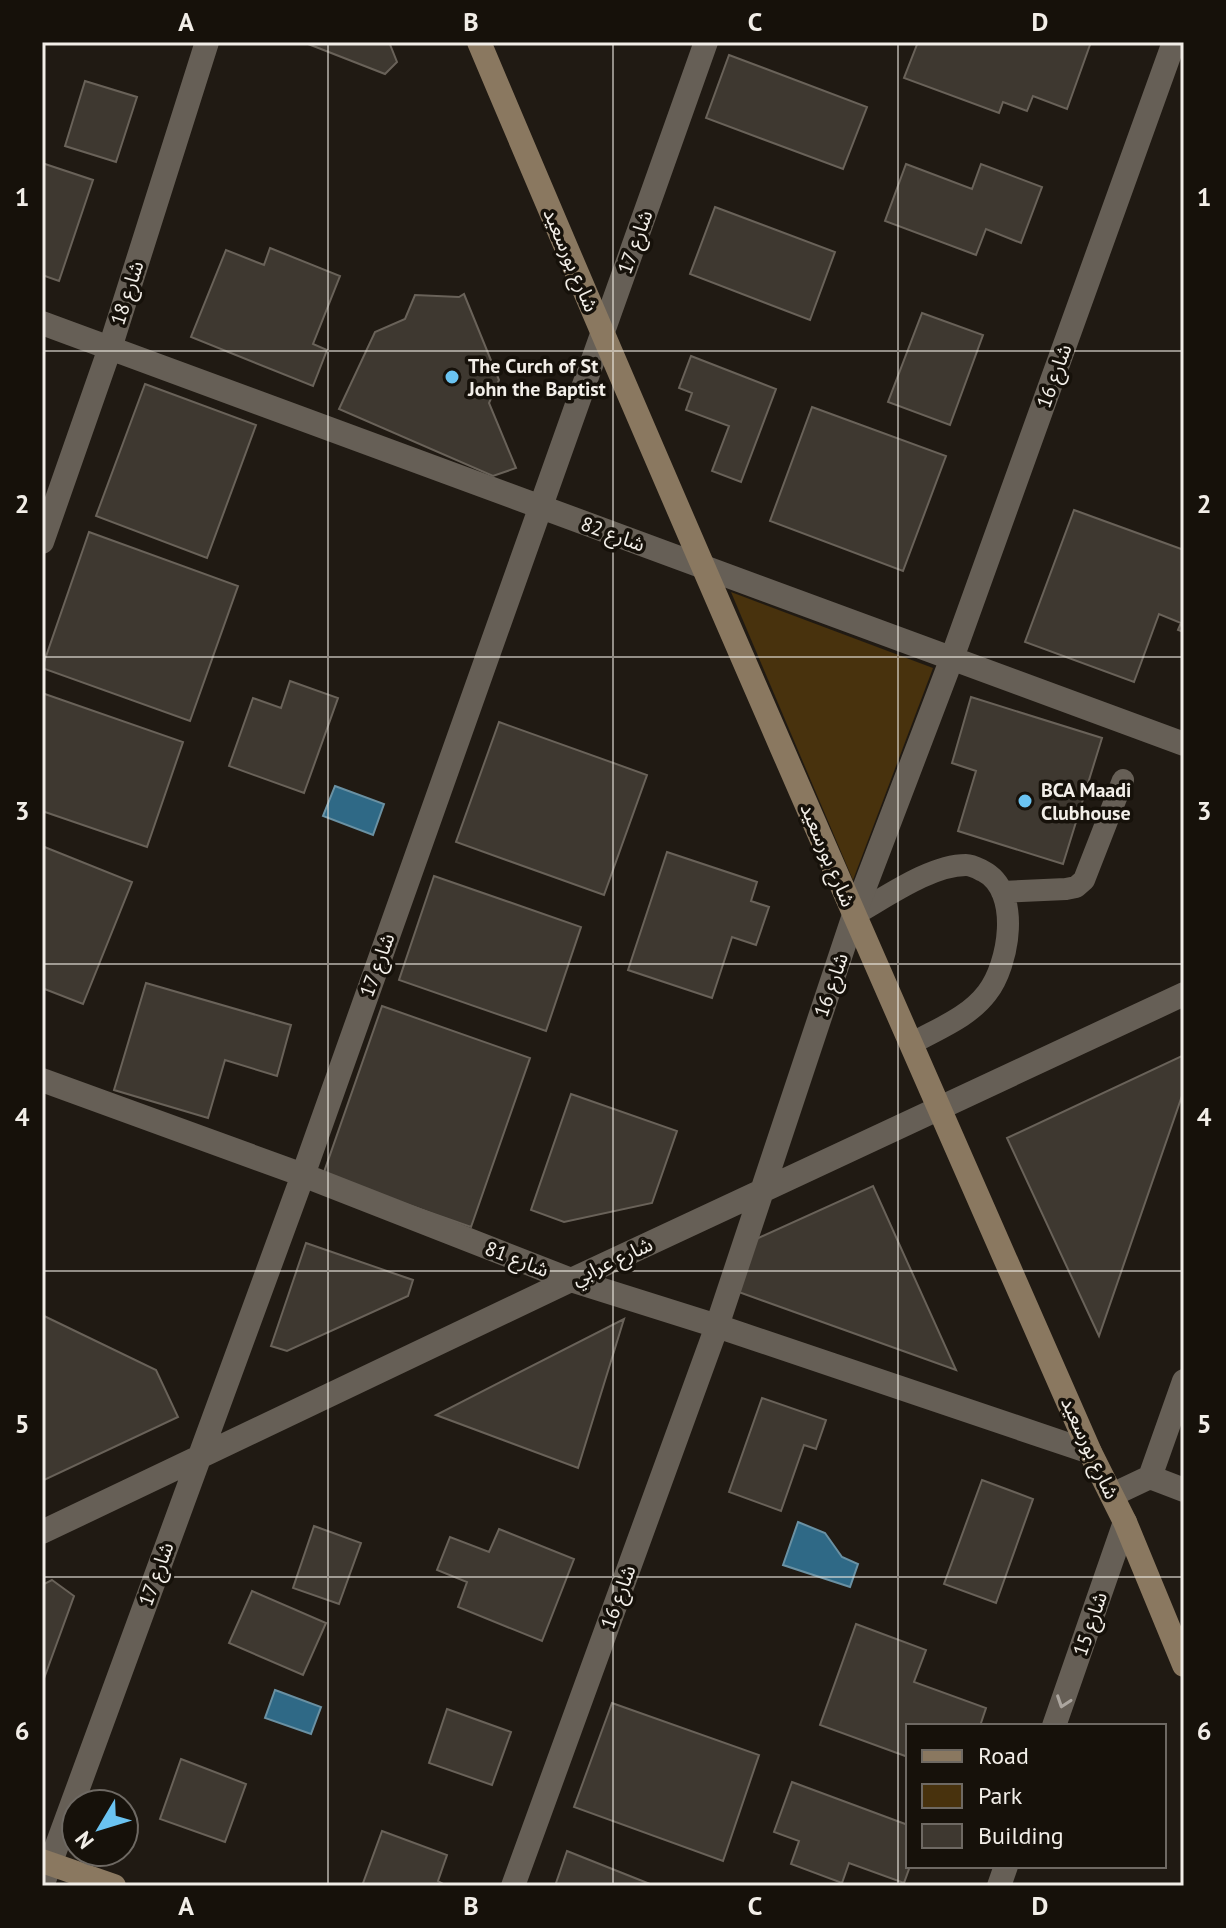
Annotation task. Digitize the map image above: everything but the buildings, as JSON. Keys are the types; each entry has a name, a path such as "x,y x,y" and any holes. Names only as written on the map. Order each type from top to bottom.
{"main road":[{"name":"شارع بورسعيد","path":"479,42 854,915 1090,1452 1125,1522 1184,1665"},
{"path":"45,1870 114,1886"}],"street":[{"name":"شارع 18","path":"42,542 110,348 207,42"},
{"name":"شارع 17","path":"45,1870 303,1175 706,42"},
{"name":"شارع 16","path":"513,1886 717,1326 854,915 952,658 1174,42"},
{"name":"شارع 82","path":"42,323 1184,744"},
{"name":"شارع عرابي","path":"42,1532 571,1280 1184,994"},
{"name":"شارع 81","path":"42,1080 303,1175 571,1280 1090,1452"},
{"path":"1112,1495 1150,1477 1184,1381"},
{"path":"1150,1477 1184,1490"},
{"name":"شارع 15","path":"1055,1724 1125,1522"}],"lane":[{"path":"1002,892 1066,889 1076,887 1084,880 1123,780"},
{"path":"854,915 948,867 970,865 989,874 1002,892 1008,917 1007,943 1000,969 989,991 971,1011 911,1044"}],"green space":[{"path":"731,592 933,668 853,880"}],"water":[{"path":"335,786 384,804 373,835 323,816"},
{"path":"798,1522 825,1533 842,1557 858,1564 850,1587 783,1565"},
{"path":"275,1690 321,1707 311,1734 265,1718"}],"place":[{"name":"The Curch of St John the Baptist","path":"452,377"},
{"name":"BCA Maadi Clubhouse","path":"1025,801"}]}
